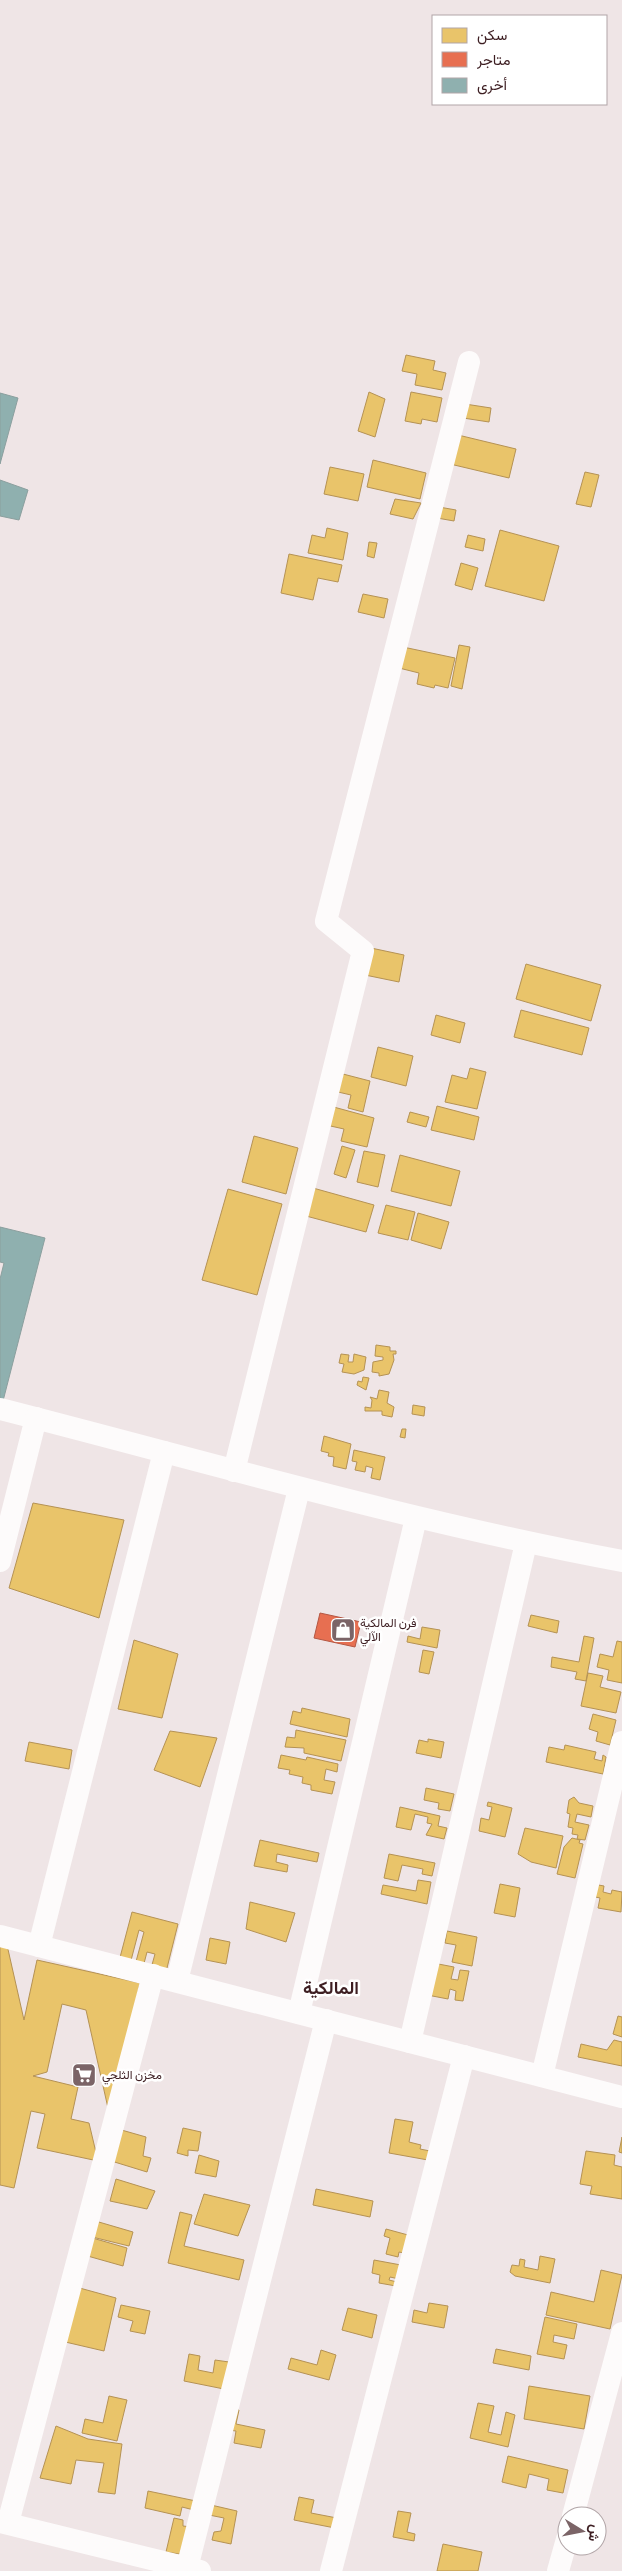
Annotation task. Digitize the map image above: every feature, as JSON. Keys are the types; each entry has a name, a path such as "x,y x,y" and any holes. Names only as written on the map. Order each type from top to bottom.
{"street":[{"path":"234,1471 363,951 326,921 469,362"},
{"path":"0,1408 416,1518 526,1543 622,1561"},
{"path":"0,1562 36,1418"},
{"path":"39,1946 164,1452"},
{"path":"177,1981 299,1488"},
{"path":"299,2013 416,1518"},
{"path":"410,2042 526,1543"},
{"path":"542,2076 622,1742"},
{"path":"0,1936 622,2097"},
{"path":"153,1976 4,2522 194,2569 326,2020"},
{"path":"331,2571 464,2056"},
{"path":"576,2506 622,2333"},
{"path":"558,2571 562,2556"}],"building: سكن":[{"path":"406,355 435,361 433,370 446,373 442,390 415,385 417,374 402,371"},
{"path":"369,392 385,399 375,437 358,431"},
{"path":"411,392 442,398 437,422 422,419 421,424 405,421"},
{"path":"465,404 491,408 489,422 463,418"},
{"path":"458,435 516,449 509,478 450,464"},
{"path":"373,460 426,473 420,499 367,487"},
{"path":"330,467 364,474 358,501 324,494"},
{"path":"585,472 599,475 591,507 576,504"},
{"path":"395,499 421,503 413,519 390,514"},
{"path":"439,507 456,510 454,521 437,518"},
{"path":"327,528 348,533 343,560 308,553 312,535 325,538"},
{"path":"500,530 559,546 544,601 485,586"},
{"path":"468,535 485,539 483,551 465,547"},
{"path":"369,542 377,543 374,558 367,556"},
{"path":"289,554 342,565 338,582 318,578 313,600 281,593"},
{"path":"461,563 478,568 472,590 455,585"},
{"path":"363,594 388,599 384,618 358,612"},
{"path":"459,645 470,647 462,689 451,686"},
{"path":"403,647 455,658 448,688 435,685 434,688 417,684 419,673 399,668"},
{"path":"371,948 404,955 399,982 365,975"},
{"path":"526,964 601,985 591,1021 516,999"},
{"path":"521,1010 589,1028 582,1055 514,1037"},
{"path":"436,1015 465,1023 460,1043 431,1035"},
{"path":"378,1047 413,1056 406,1086 371,1077"},
{"path":"470,1068 486,1072 477,1109 445,1102 452,1075 467,1079"},
{"path":"343,1074 370,1081 363,1112 348,1108 351,1095 338,1092"},
{"path":"330,1106 374,1118 367,1147 341,1141 344,1129 326,1125"},
{"path":"437,1106 479,1117 474,1140 431,1130"},
{"path":"410,1112 429,1117 426,1127 407,1122"},
{"path":"254,1136 298,1148 286,1194 242,1182"},
{"path":"342,1146 355,1150 346,1178 334,1174"},
{"path":"364,1151 385,1155 378,1187 357,1182"},
{"path":"400,1155 460,1171 451,1206 391,1191"},
{"path":"313,1188 374,1205 366,1232 306,1216"},
{"path":"228,1189 282,1204 257,1295 202,1280"},
{"path":"386,1205 415,1212 408,1240 378,1233"},
{"path":"418,1213 449,1222 441,1249 411,1240"},
{"path":"376,1345 390,1347 390,1351 396,1351 396,1354 393,1354 394,1360 389,1374 379,1376 379,1373 372,1372 373,1362 383,1360 383,1357 375,1356"},
{"path":"341,1354 349,1355 348,1362 353,1362 354,1354 366,1357 364,1370 354,1374 342,1372 344,1364 339,1363"},
{"path":"363,1377 369,1378 366,1390 357,1385 358,1381 362,1382"},
{"path":"379,1390 389,1392 387,1403 394,1407 392,1417 382,1415 382,1411 365,1411 365,1407 371,1408 372,1400 370,1397 377,1399"},
{"path":"413,1405 425,1407 424,1416 412,1414"},
{"path":"402,1429 406,1429 405,1438 400,1437"},
{"path":"324,1436 351,1444 346,1469 333,1466 334,1457 328,1456 329,1453 321,1451"},
{"path":"354,1450 385,1457 380,1480 371,1478 373,1468 366,1466 365,1472 355,1470 357,1462 352,1461"},
{"path":"33,1503 124,1520 99,1618 9,1588"},
{"path":"531,1615 559,1621 557,1633 528,1626"},
{"path":"422,1627 440,1630 437,1648 407,1642 408,1636 420,1639"},
{"path":"584,1636 594,1638 586,1681 575,1679 577,1672 551,1667 552,1657 579,1662"},
{"path":"134,1640 178,1654 162,1718 118,1709"},
{"path":"617,1641 622,1642 622,1683 607,1680 609,1670 597,1667 600,1654 613,1657"},
{"path":"423,1650 434,1652 429,1674 419,1672"},
{"path":"588,1673 603,1676 600,1687 621,1692 616,1713 581,1706"},
{"path":"302,1708 350,1719 347,1737 290,1724 293,1711 301,1713"},
{"path":"593,1714 616,1720 610,1745 596,1741 598,1732 589,1729"},
{"path":"296,1730 346,1740 341,1761 304,1753 304,1748 285,1747 287,1737 295,1738"},
{"path":"170,1731 217,1738 200,1787 154,1770"},
{"path":"428,1739 444,1742 441,1758 416,1753 419,1740 428,1742"},
{"path":"29,1742 72,1750 69,1769 25,1761"},
{"path":"565,1745 596,1752 594,1759 602,1761 603,1755 606,1757 603,1774 546,1762 549,1747 564,1750"},
{"path":"281,1755 306,1760 307,1757 338,1764 337,1772 326,1769 324,1780 335,1782 332,1794 311,1790 311,1785 302,1783 303,1777 289,1774 290,1770 278,1768"},
{"path":"426,1788 454,1794 450,1811 438,1809 439,1803 424,1800"},
{"path":"574,1797 579,1803 593,1806 591,1817 577,1814 575,1822 589,1825 585,1840 577,1839 578,1835 572,1834 573,1828 568,1827 570,1814 567,1813 569,1800"},
{"path":"488,1802 512,1808 505,1837 479,1831 481,1818 489,1820 492,1807 487,1806"},
{"path":"400,1807 440,1816 438,1826 447,1828 444,1839 426,1835 432,1824 427,1823 428,1817 415,1814 411,1830 396,1827"},
{"path":"525,1828 563,1836 556,1868 531,1862 518,1854"},
{"path":"572,1838 580,1840 579,1843 583,1844 575,1878 557,1874 564,1847"},
{"path":"260,1840 319,1853 317,1862 277,1854 276,1862 288,1865 287,1872 254,1866"},
{"path":"389,1854 435,1863 432,1876 422,1874 423,1869 402,1865 398,1881 384,1878"},
{"path":"418,1880 431,1882 427,1904 381,1894 383,1885 416,1891"},
{"path":"500,1884 520,1888 515,1917 494,1913"},
{"path":"593,1884 604,1886 603,1892 611,1894 612,1890 622,1892 621,1912 598,1908 600,1898 591,1896"},
{"path":"250,1902 295,1913 286,1942 246,1929"},
{"path":"132,1912 178,1924 165,1976 150,1972 155,1954 147,1952 142,1971 134,1969 144,1932 139,1930 129,1968 118,1965"},
{"path":"447,1931 477,1937 472,1966 452,1962 456,1945 445,1943"},
{"path":"210,1938 230,1942 226,1964 206,1960"},
{"path":"0,1943 7,1945 24,2020 37,1960 140,1983 110,2117 86,2010 62,2004 47,2072 33,2076 78,2087 71,2119 89,2123 98,2161 37,2148 45,2114 31,2111 14,2188 0,2185"},
{"path":"428,1962 454,1967 451,1979 458,1980 460,1970 469,1971 463,2001 455,2000 456,1991 450,1989 448,1999 422,1994"},
{"path":"618,2016 622,2017 622,2037 613,2034"},
{"path":"614,2040 622,2042 622,2066 578,2057 581,2044 607,2050"},
{"path":"395,2119 413,2122 409,2142 421,2145 420,2149 430,2151 428,2160 389,2153"},
{"path":"183,2128 201,2132 198,2151 188,2150 188,2156 177,2153"},
{"path":"118,2129 146,2137 143,2156 151,2158 147,2172 108,2160"},
{"path":"622,2137 622,2153 619,2152"},
{"path":"586,2151 615,2155 614,2165 622,2167 622,2199 590,2194 592,2186 580,2184"},
{"path":"199,2155 219,2161 216,2177 195,2173"},
{"path":"116,2179 155,2191 147,2209 110,2201"},
{"path":"316,2189 373,2201 370,2217 313,2205"},
{"path":"204,2194 250,2205 238,2236 194,2224"},
{"path":"180,2212 192,2215 184,2246 244,2260 239,2280 168,2263"},
{"path":"92,2220 133,2232 129,2246 88,2236"},
{"path":"386,2229 408,2235 404,2253 399,2252 398,2257 386,2254 390,2238 384,2236"},
{"path":"89,2237 127,2248 123,2266 84,2255"},
{"path":"540,2256 555,2259 550,2283 515,2276 510,2272 512,2265 519,2266 520,2259 525,2260 524,2267 538,2270"},
{"path":"374,2260 401,2265 399,2279 390,2277 389,2280 397,2282 396,2286 379,2283 380,2275 372,2273"},
{"path":"601,2270 622,2275 610,2329 546,2315 551,2292 594,2302"},
{"path":"76,2287 116,2298 104,2351 61,2341"},
{"path":"429,2303 448,2306 444,2328 412,2322 414,2310 427,2313"},
{"path":"121,2305 150,2311 145,2334 130,2331 133,2321 118,2317"},
{"path":"348,2308 377,2315 372,2338 342,2330"},
{"path":"545,2317 577,2324 574,2339 554,2335 553,2342 567,2345 564,2359 537,2354"},
{"path":"496,2349 531,2356 529,2370 493,2363"},
{"path":"321,2350 336,2355 329,2380 288,2369 291,2358 317,2365"},
{"path":"189,2354 200,2356 198,2370 213,2373 215,2360 229,2362 224,2389 184,2381"},
{"path":"529,2386 590,2396 584,2429 524,2419"},
{"path":"109,2396 127,2400 117,2441 82,2433 85,2419 103,2423"},
{"path":"478,2403 494,2406 488,2432 501,2435 506,2412 515,2415 508,2447 470,2438"},
{"path":"233,2409 239,2410 236,2424 265,2430 261,2448 234,2443 236,2431 228,2430"},
{"path":"56,2426 88,2439 122,2444 115,2494 98,2492 104,2463 76,2460 71,2484 40,2478"},
{"path":"508,2456 568,2470 563,2493 547,2490 549,2479 529,2474 526,2488 502,2482"},
{"path":"148,2491 196,2501 194,2510 182,2507 180,2516 145,2508"},
{"path":"299,2497 314,2500 311,2513 337,2518 335,2528 294,2520"},
{"path":"211,2505 237,2511 231,2544 212,2540 214,2532 221,2531 224,2518 209,2515"},
{"path":"398,2511 411,2513 407,2532 415,2534 414,2541 393,2537"},
{"path":"174,2518 183,2520 183,2526 192,2527 186,2555 166,2552"},
{"path":"443,2544 482,2552 478,2571 437,2571"}],"building: متاجر":[{"path":"320,1613 361,1622 355,1647 314,1638"}],"building: أخرى":[{"path":"0,393 18,398 0,464"},
{"path":"0,480 28,490 19,520 0,516"},
{"path":"0,1227 45,1238 3,1401 0,1400 0,1279 4,1263 0,1262"}],"place":[{"name":"فرن المالكية الآلي","path":"343,1630"},
{"name":"مخزن الثلجي","path":"84,2075"}],"district":[{"name":"المالكية","path":"331,1988"}]}
